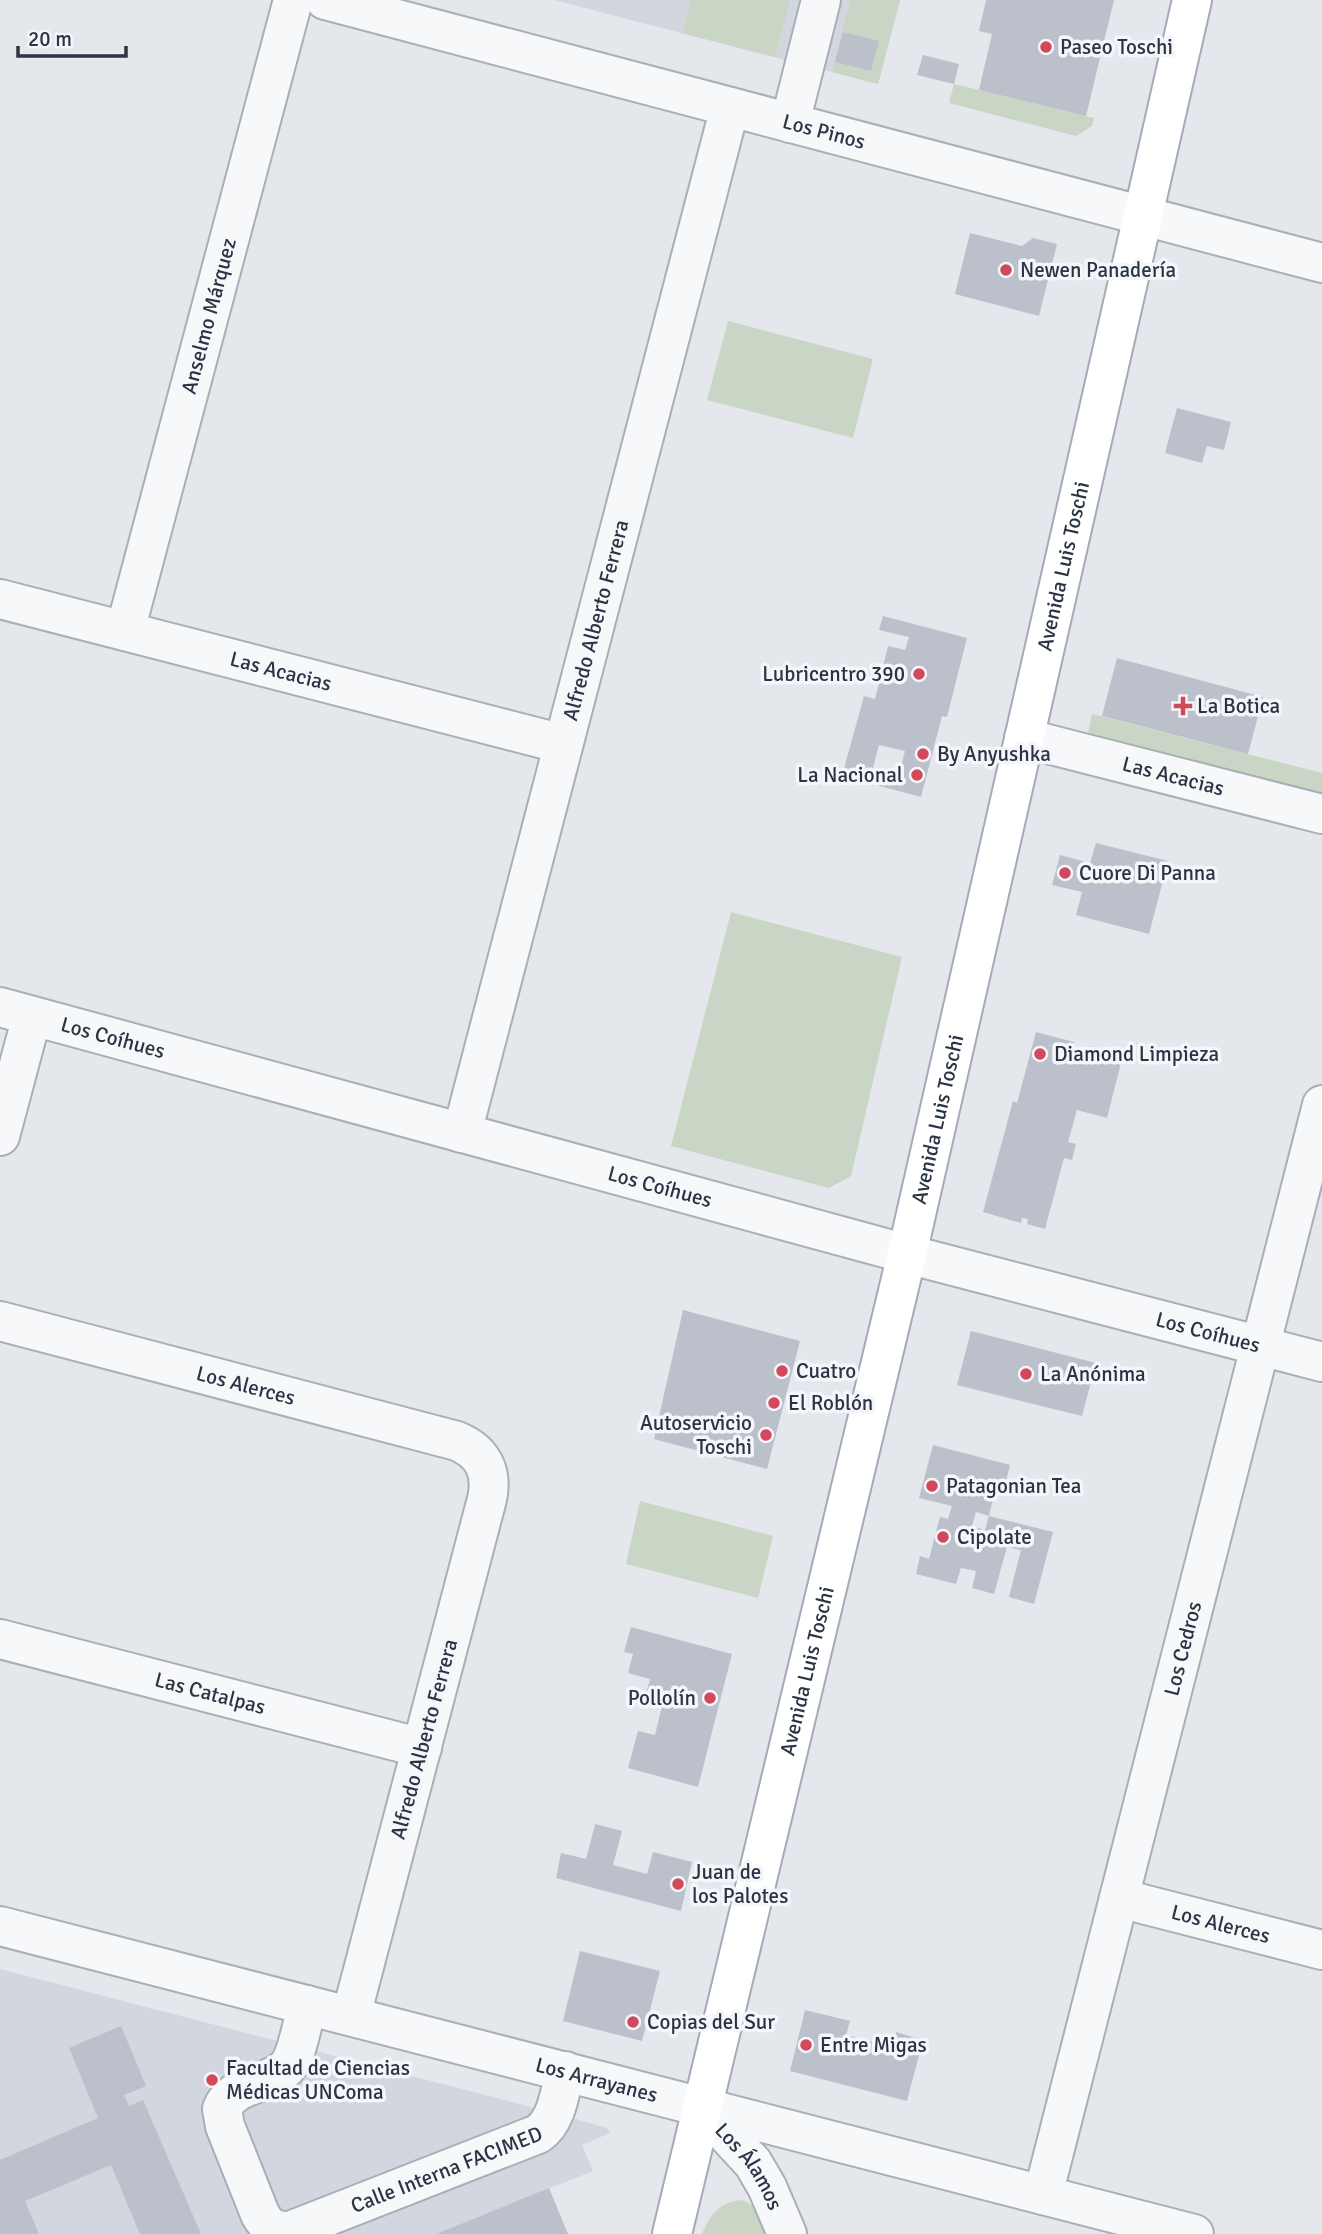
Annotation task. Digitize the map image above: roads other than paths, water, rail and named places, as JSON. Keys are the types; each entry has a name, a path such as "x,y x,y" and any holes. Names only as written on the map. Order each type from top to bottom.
{"main road":[{"name":"Avenida Luis Toschi","path":"672,2234 907,1254 1192,0"}],"street":[{"name":"Anselmo Márquez","path":"125,631 293,0"},
{"name":"Los Pinos","path":"325,0 1322,263"},
{"path":"790,123 821,0"},
{"name":"Alfredo Alberto Ferrera","path":"462,1133 730,107"},
{"name":"Las Acacias","path":"0,599 563,744"},
{"name":"Las Acacias","path":"1024,738 1322,814"},
{"path":"0,1136 16,1012"},
{"name":"Los Coíhues","path":"16,1012 907,1254 1322,1362"},
{"name":"Los Cedros","path":"1043,2195 1322,1105"},
{"name":"Los Alerces","path":"0,1321 457,1441 473,1450 484,1462"},
{"name":"Alfredo Alberto Ferrera","path":"351,2016 487,1499 489,1479 484,1462"},
{"name":"Las Catalpas","path":"0,1639 422,1748"},
{"name":"Los Alerces","path":"1119,1898 1322,1950"},
{"name":"Los Arrayanes","path":"0,1926 1194,2234"},
{"name":"Calle Interna FACIMED","path":"307,2005 288,2067 234,2094 224,2103 222,2109 225,2126 260,2214 269,2227 276,2231 290,2231 538,2134 548,2125 554,2113 565,2071"},
{"name":"Los Álamos","path":"701,2106 753,2163 768,2187 787,2234"}],"place":[{"name":"Paseo Toschi","path":"1046,47"},
{"name":"Newen Panadería","path":"1006,270"},
{"name":"Lubricentro 390","path":"919,674"},
{"name":"La Botica","path":"1183,706"},
{"name":"By Anyushka","path":"923,754"},
{"name":"La Nacional","path":"917,775"},
{"name":"Cuore Di Panna","path":"1065,873"},
{"name":"Diamond Limpieza","path":"1040,1054"},
{"name":"Cuatro","path":"782,1371"},
{"name":"La Anónima","path":"1026,1374"},
{"name":"El Roblón","path":"774,1403"},
{"name":"Autoservicio Toschi","path":"766,1435"},
{"name":"Patagonian Tea","path":"932,1486"},
{"name":"Cipolate","path":"943,1537"},
{"name":"Pollolín","path":"710,1698"},
{"name":"Juan de los Palotes","path":"678,1884"},
{"name":"Copias del Sur","path":"633,2022"},
{"name":"Entre Migas","path":"806,2045"},
{"name":"Facultad de Ciencias Médicas UNComa","path":"212,2080"}]}
